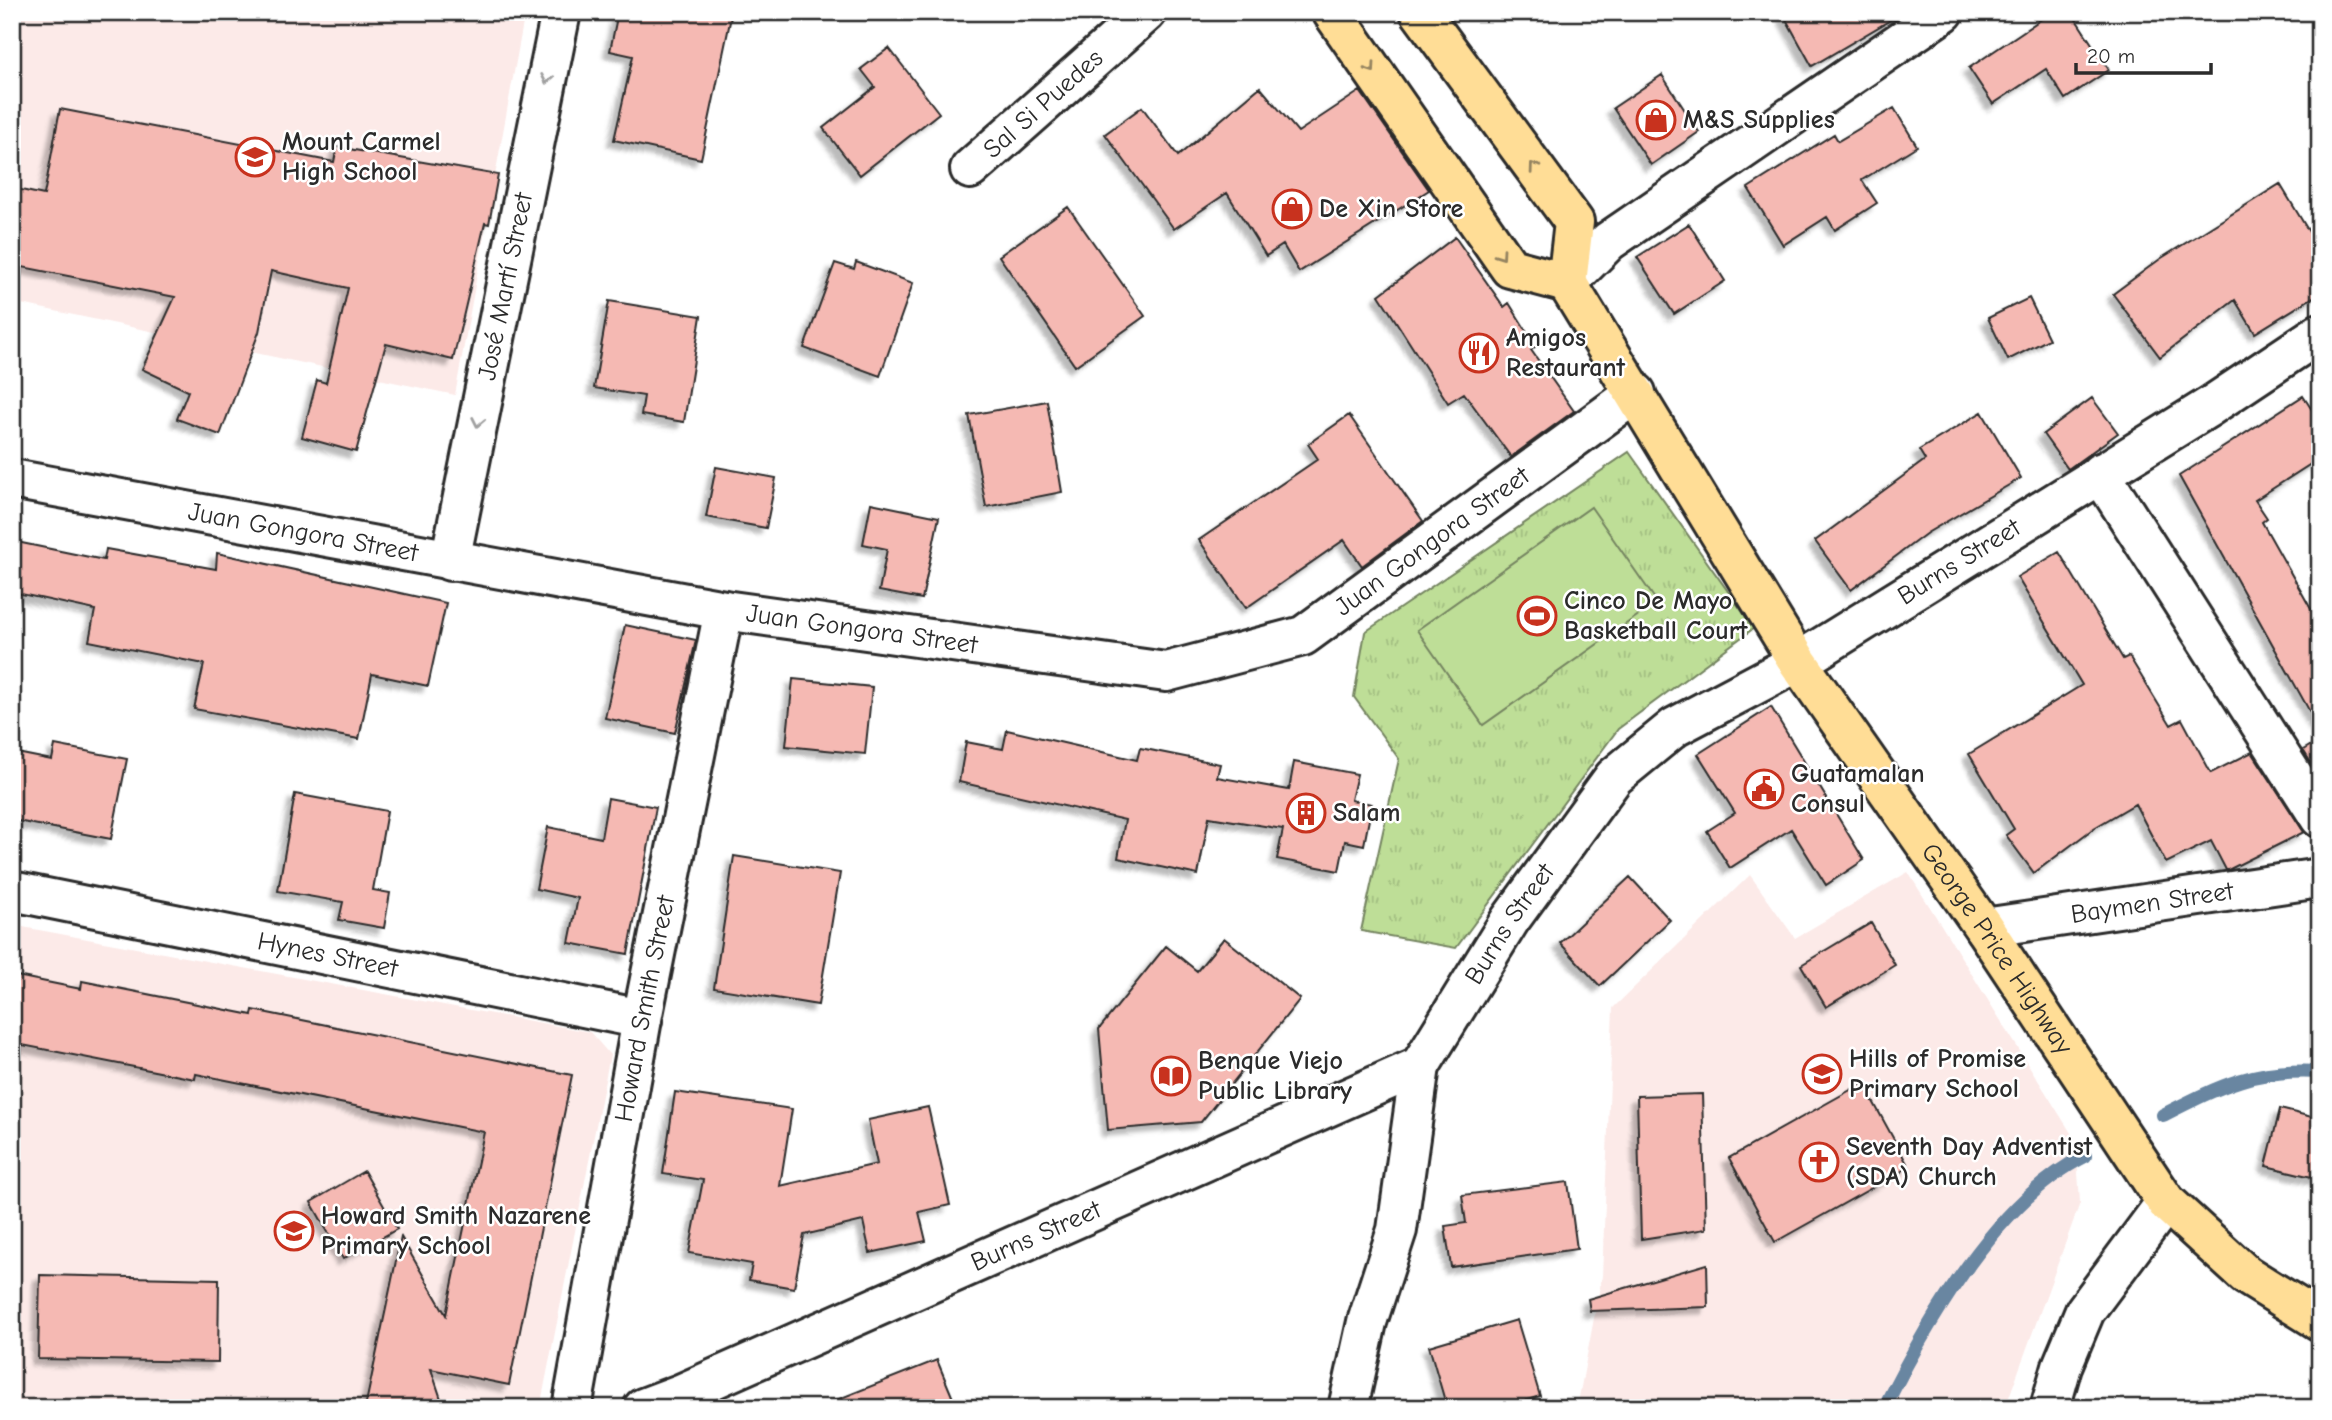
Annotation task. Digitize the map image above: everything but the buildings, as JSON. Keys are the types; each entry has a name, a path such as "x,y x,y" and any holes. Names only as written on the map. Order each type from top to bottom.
{"highway":[{"path":"1332,12 1510,268 1567,282 1574,222 1420,12"},
{"name":"George Price Highway","path":"1567,282 1798,662 1984,928 2166,1202 2246,1275 2320,1321"}],"street":[{"name":"José Martí Street","path":"450,561 561,12"},
{"name":"Sal Si Puedes","path":"970,169 1147,12"},
{"path":"1567,282 1609,241 1944,12"},
{"name":"Burns Street","path":"643,1408 682,1401 1420,1066 1510,920 1614,777 1675,727 1798,662 2209,407 2320,333"},
{"name":"Juan Gongora Street","path":"12,479 724,610 1166,672 1303,636 1636,393"},
{"path":"2100,473 2320,818"},
{"name":"Howard Smith Street","path":"572,1408 642,1019 724,610"},
{"name":"Baymen Street","path":"1984,928 2320,878"},
{"name":"Hynes Street","path":"12,891 642,1019"},
{"path":"1348,1408 1367,1322 1396,1230 1420,1066"},
{"path":"2050,1408 2062,1366 2085,1311 2166,1202"}],"shaded area":[{"name":"Mount Carmel High School","path":"12,12 525,12 455,395 12,302"},
{"name":"Hills of Promise Primary School","path":"1908,872 2076,1141 2080,1203 2005,1408 1577,1408 1602,1276 1613,1008 1750,875 1795,938"},
{"name":"Howard Smith Nazarene Primary School","path":"12,925 590,1032 610,1055 540,1408 12,1408"}],"green space":[{"path":"1629,452 1754,628 1618,729 1456,948 1361,931 1399,759 1354,697 1365,632"},
{"name":"Cinco De Mayo Basketball Court","path":"1591,507 1657,602 1483,725 1417,630"}],"waterway":[{"path":"2163,1115 2202,1095 2256,1076 2320,1072"},
{"path":"1884,1408 1943,1302 1994,1232 2053,1176 2085,1156"}],"place":[{"name":"M&S Supplies","path":"1656,120"},
{"name":"Mount Carmel High School","path":"255,157"},
{"name":"De Xin Store","path":"1292,209"},
{"name":"Amigos Restaurant","path":"1479,353"},
{"name":"Cinco De Mayo Basketball Court","path":"1537,616"},
{"name":"Guatamalan Consul","path":"1764,789"},
{"name":"Salam","path":"1306,813"},
{"name":"Hills of Promise Primary School","path":"1822,1074"},
{"name":"Benque Viejo Public Library","path":"1171,1076"},
{"name":"Seventh Day Adventist (SDA) Church","path":"1819,1162"},
{"name":"Howard Smith Nazarene Primary School","path":"294,1231"}]}
